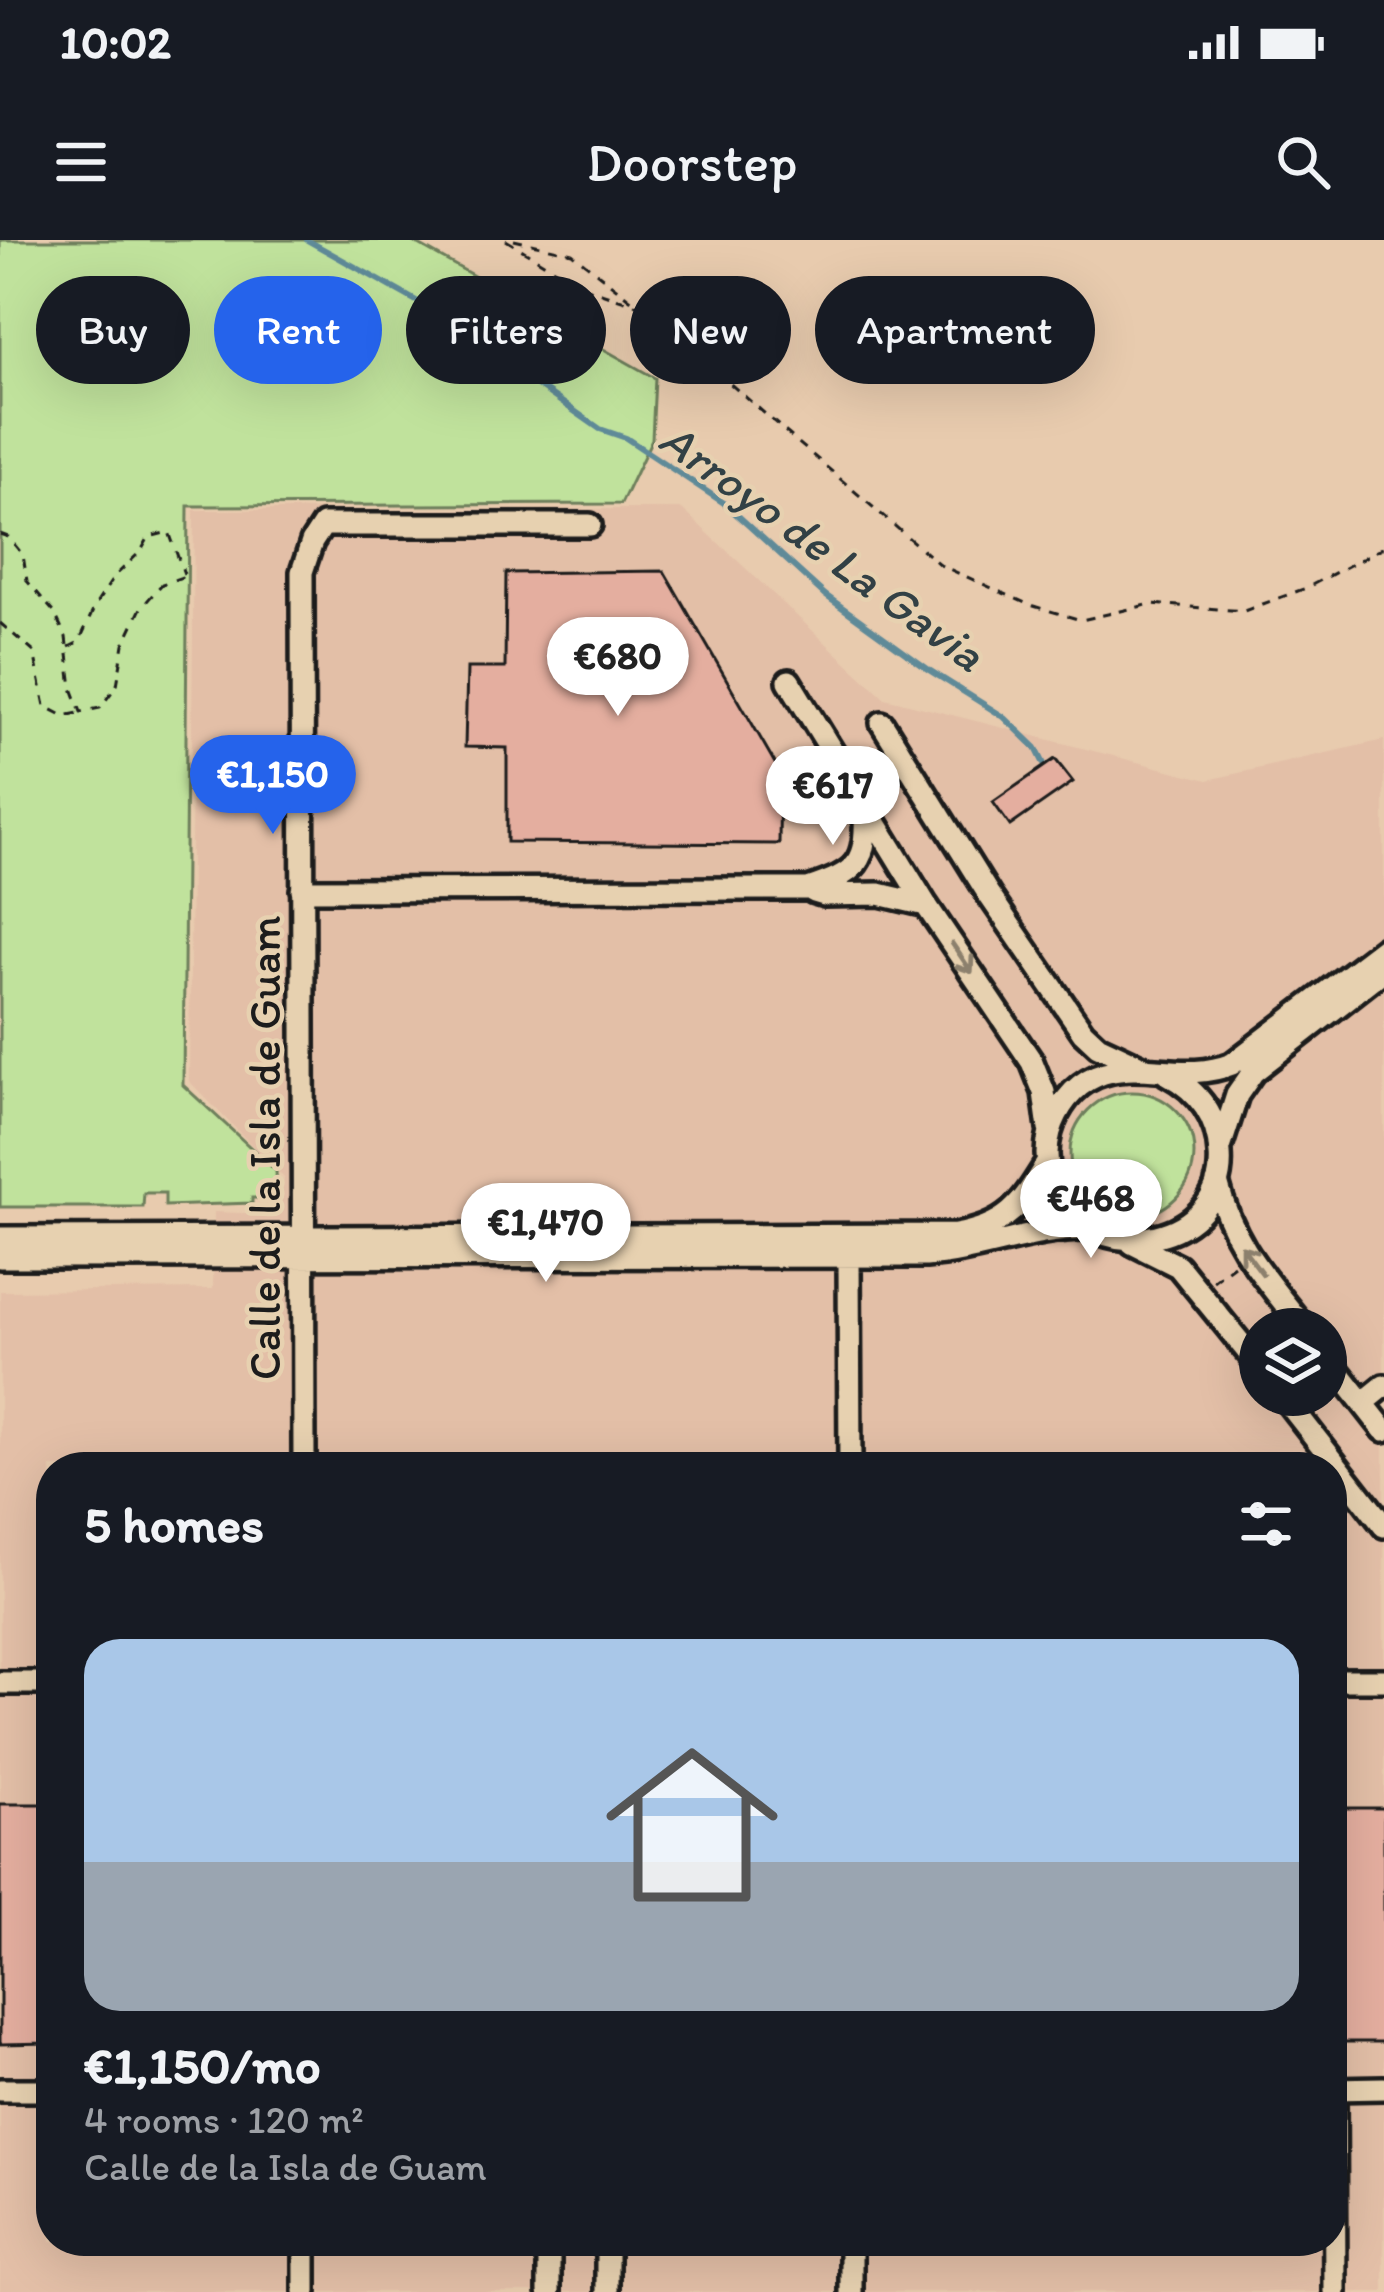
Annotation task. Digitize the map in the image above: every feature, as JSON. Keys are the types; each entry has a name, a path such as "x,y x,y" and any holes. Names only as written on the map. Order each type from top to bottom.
{"street":[{"name":"Calle de la Isla de Guam","path":"304,1452 302,572 311,542 323,525 590,525"},
{"path":"789,681 865,809 1039,1075 1050,1134 1047,1163 1061,1202 1089,1229"},
{"path":"882,723 989,895 1083,1032 1098,1046 1187,1085 1203,1102 1220,1149"},
{"path":"302,890 808,889 843,877 860,860 866,839 865,809"},
{"path":"808,889 824,895 903,897 926,905"},
{"path":"1050,1134 1069,1096 1098,1075 1123,1069 1207,1072 1232,1064 1384,948"},
{"path":"1289,1308 1239,1244 1225,1214 1217,1181 1220,1149 1237,1095 1253,1072 1384,970"},
{"path":"0,1257 955,1235 1000,1222 1021,1203 1047,1163"},
{"path":"1126,1240 1149,1240 1172,1232 1203,1207 1217,1181"},
{"path":"0,1238 849,1256 950,1254 1054,1229 1089,1229 1126,1240 1178,1266 1239,1341"},
{"path":"849,1256 850,1452"},
{"path":"1347,1382 1384,1430"},
{"path":"1363,1402 1384,1386"},
{"path":"1298,1416 1326,1452"},
{"path":"1347,1478 1384,1526"},
{"path":"1347,1680 1384,1679"},
{"path":"0,1683 36,1683"},
{"path":"1347,2089 1384,2088"},
{"path":"0,2090 36,2090"},
{"path":"305,2256 305,2292"},
{"path":"549,2292 553,2256"},
{"path":"603,2256 607,2292"},
{"path":"851,2256 851,2292"},
{"path":"1335,2256 1335,2292"}],"path":[{"path":"506,240 584,286 630,303"},
{"path":"514,240 572,254 630,299"},
{"path":"729,384 940,566 1081,620 1152,604 1244,611 1306,588 1384,548"},
{"path":"0,623 34,652 45,706 64,716 100,708 117,685 124,644 141,608 162,584 186,574 169,532 149,537 96,604 79,643 67,647"},
{"path":"0,534 22,555 27,581 54,612 81,712"},
{"path":"1213,1282 1236,1264"}],"shaded area":[{"path":"682,509 885,698 1208,780 1384,740 1384,2292 0,2292 0,1291 213,1289 214,1212 271,1214 282,1198 284,1178 189,1081 194,510"}],"green space":[{"path":"0,240 410,240 474,276 406,276 406,384 606,384 606,350 630,364 630,384 655,384 652,439 621,504 188,506 183,1085 276,1171 277,1192 262,1193 252,1203 165,1206 165,1193 144,1193 143,1207 0,1207"},
{"path":"1132,1092 1156,1097 1176,1110 1189,1130 1194,1154 1189,1178 1176,1198 1156,1211 1132,1216 1108,1211 1088,1198 1075,1178 1070,1154 1075,1130 1088,1110 1108,1097"}],"building":[{"path":"664,571 780,772 779,844 507,842 507,748 465,747 467,668 505,668 506,573"},
{"path":"1055,759 1073,782 1010,826 993,802"},
{"path":"0,1804 36,1804 36,2043 0,2044"},
{"path":"1347,1808 1384,1808 1384,2042 1347,2042"}],"waterway":[{"name":"Arroyo de La Gavia","path":"307,240 420,303 600,429 626,438 724,503 825,595 1004,717 1036,748 1045,766"}]}
